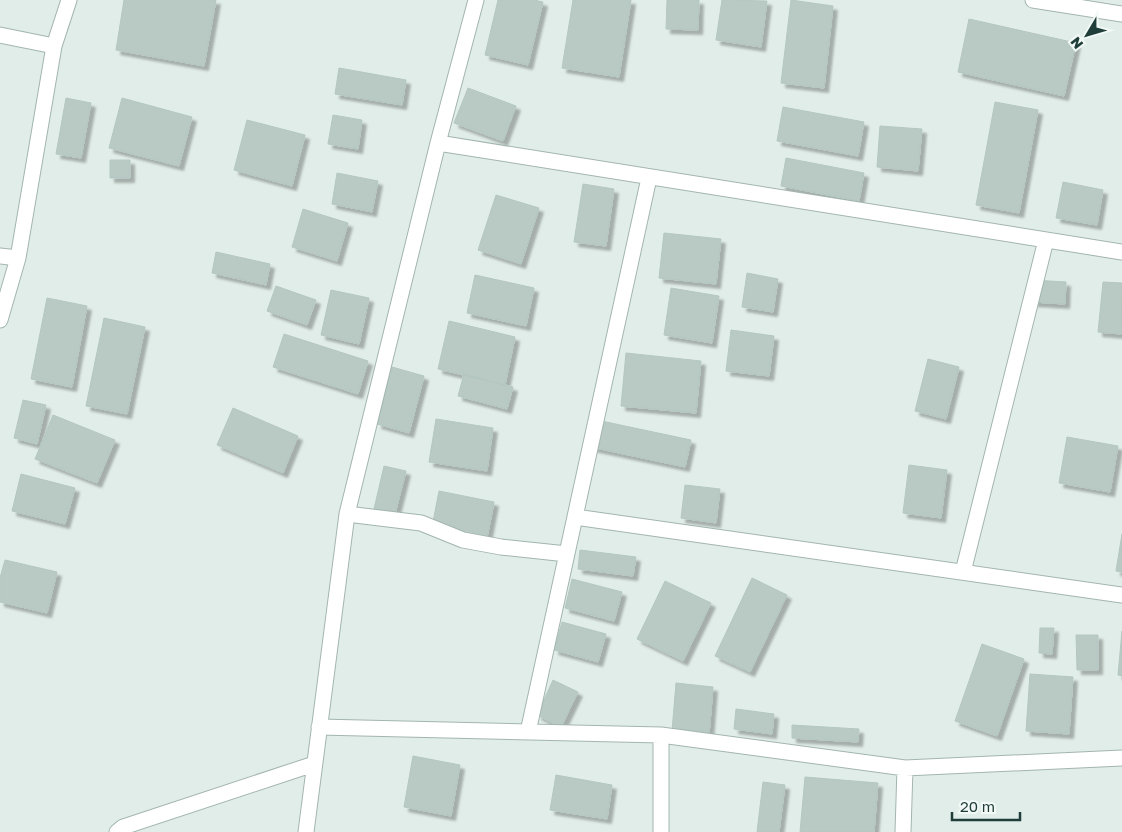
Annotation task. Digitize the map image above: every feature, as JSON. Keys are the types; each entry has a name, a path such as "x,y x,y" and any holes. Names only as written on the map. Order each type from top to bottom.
{"street":[{"path":"0,320 18,258 54,46 70,0"},
{"path":"306,832 346,514 438,143 476,0"},
{"path":"1033,0 1122,14"},
{"path":"0,35 54,46"},
{"path":"438,143 1122,252"},
{"path":"528,732 649,178"},
{"path":"963,572 1046,240"},
{"path":"0,256 18,258"},
{"path":"346,514 421,523 463,540 482,544 567,554"},
{"path":"575,517 1122,595"},
{"path":"319,727 661,735 905,768 1122,758"},
{"path":"661,735 661,832"},
{"path":"117,832 123,827 314,764"},
{"path":"903,832 905,768"}],"building":[{"path":"124,0 216,0 204,66 116,50"},
{"path":"498,0 534,0 543,2 528,65 485,55"},
{"path":"573,0 631,0 619,77 562,68"},
{"path":"667,0 699,0 698,30 666,29"},
{"path":"722,0 767,1 761,47 716,40"},
{"path":"791,0 833,6 824,88 781,83"},
{"path":"969,19 1076,43 1064,96 958,72"},
{"path":"339,68 406,80 402,105 335,94"},
{"path":"468,88 516,106 503,141 454,123"},
{"path":"66,98 91,103 81,158 56,154"},
{"path":"122,98 192,117 179,166 109,148"},
{"path":"995,102 1038,110 1019,213 976,205"},
{"path":"783,107 864,122 858,156 777,141"},
{"path":"333,115 362,120 358,149 328,144"},
{"path":"247,120 305,135 292,186 234,170"},
{"path":"880,126 922,129 918,171 877,167"},
{"path":"786,158 864,173 859,201 781,186"},
{"path":"110,160 130,160 130,178 110,178"},
{"path":"337,173 378,181 372,212 332,204"},
{"path":"1063,182 1103,190 1097,225 1056,218"},
{"path":"583,184 614,189 606,246 574,242"},
{"path":"496,195 539,208 521,264 478,250"},
{"path":"303,209 348,223 337,261 292,247"},
{"path":"664,233 721,239 716,284 659,278"},
{"path":"216,252 270,264 266,285 212,273"},
{"path":"747,273 778,279 773,312 742,307"},
{"path":"475,275 534,288 526,326 467,313"},
{"path":"1033,280 1066,282 1065,304 1033,302"},
{"path":"1103,282 1122,283 1121,334 1098,332"},
{"path":"276,286 316,300 307,325 267,311"},
{"path":"671,288 719,296 712,343 664,335"},
{"path":"331,290 369,298 359,344 321,335"},
{"path":"47,298 87,306 72,387 31,379"},
{"path":"104,318 145,327 127,414 86,406"},
{"path":"449,321 515,337 505,385 438,369"},
{"path":"731,330 774,336 769,376 726,371"},
{"path":"284,334 368,361 358,394 273,367"},
{"path":"626,353 701,361 696,413 621,406"},
{"path":"928,359 959,367 946,419 915,411"},
{"path":"392,367 424,376 409,433 377,424"},
{"path":"464,374 513,387 507,409 458,396"},
{"path":"23,400 46,405 37,444 14,438"},
{"path":"233,408 298,436 283,473 217,445"},
{"path":"53,415 115,440 97,483 35,459"},
{"path":"436,419 493,428 487,471 429,462"},
{"path":"592,419 691,440 685,467 586,446"},
{"path":"1067,437 1118,446 1110,492 1059,483"},
{"path":"909,465 947,470 941,518 903,513"},
{"path":"384,466 406,471 395,514 374,509"},
{"path":"21,474 75,488 65,524 12,511"},
{"path":"685,485 720,489 716,523 681,518"},
{"path":"439,491 494,502 487,538 432,527"},
{"path":"1122,534 1122,572 1116,571"},
{"path":"580,550 636,557 633,576 578,569"},
{"path":"5,560 57,572 47,613 0,602 0,578"},
{"path":"752,578 787,595 750,672 715,656"},
{"path":"572,579 622,592 614,621 565,608"},
{"path":"665,581 711,603 683,661 637,639"},
{"path":"562,622 606,634 598,662 554,650"},
{"path":"1040,628 1054,628 1052,654 1039,653"},
{"path":"1122,631 1122,676 1118,675"},
{"path":"1076,635 1098,635 1098,670 1077,670"},
{"path":"982,644 1024,659 997,736 955,721"},
{"path":"1030,674 1073,677 1069,734 1026,731"},
{"path":"553,680 578,692 561,727 537,715"},
{"path":"676,683 713,687 709,735 672,731"},
{"path":"736,709 774,714 772,734 734,729"},
{"path":"792,725 859,729 858,742 792,738"},
{"path":"413,756 460,765 451,816 404,807"},
{"path":"556,775 612,785 607,819 550,810"},
{"path":"805,777 878,783 874,832 800,832"},
{"path":"763,782 785,785 779,832 757,832"}]}
